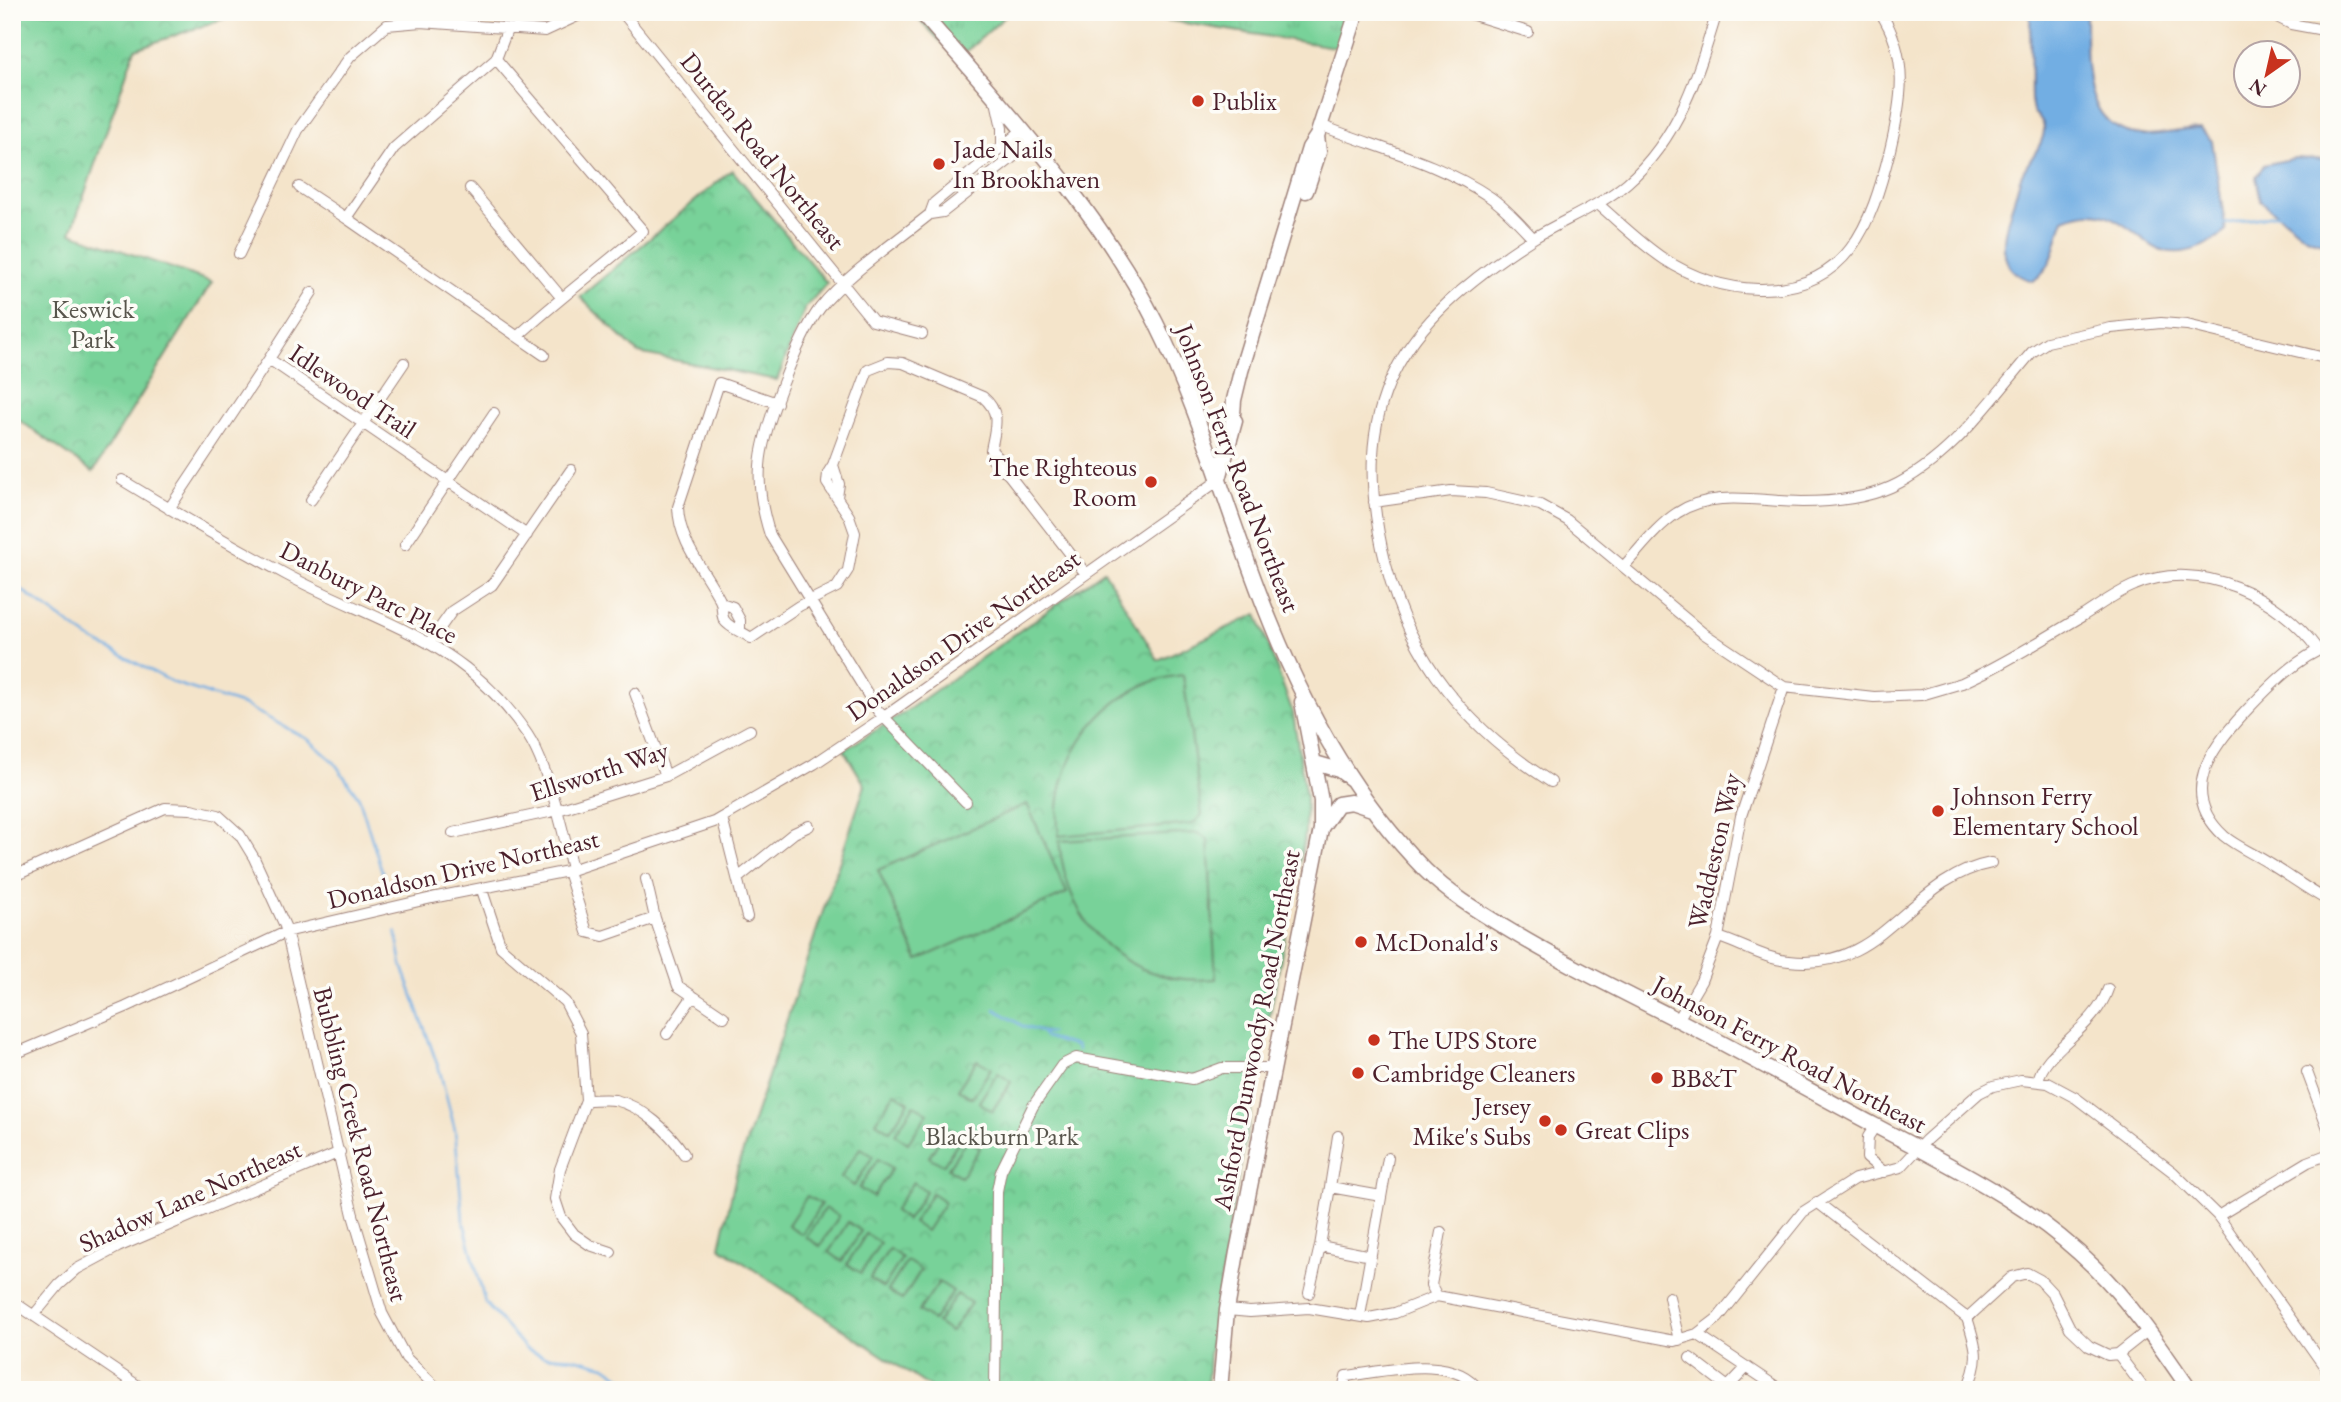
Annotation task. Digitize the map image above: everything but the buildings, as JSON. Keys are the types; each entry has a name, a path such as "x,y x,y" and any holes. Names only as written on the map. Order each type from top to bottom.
{"main road":[{"name":"Johnson Ferry Road Northeast","path":"921,12 1094,222 1155,321 1192,405 1269,620 1296,680 1353,780 1373,809 1429,874 1464,902 1616,992 1678,1020 1998,1192 2048,1227 2095,1268 2147,1331 2190,1390"},
{"path":"1219,480 1232,429 1319,152 1318,130 1357,12"},
{"name":"Ashford Dunwoody Road Northeast","path":"1220,1390 1227,1310 1321,829 1321,801 1315,764 1296,680"},
{"path":"1315,764 1339,769 1353,780"},
{"path":"1321,829 1338,804 1351,802 1373,809"}],"street":[{"path":"239,254 299,130 351,57 387,25 421,22 545,31 586,12"},
{"name":"Durden Road Northeast","path":"622,12 873,321 922,334"},
{"path":"1464,12 1528,32"},
{"path":"1551,782 1524,765 1472,719 1438,681 1413,643 1388,574 1374,502 1372,463 1381,396 1393,370 1415,336 1469,282 1534,238 1598,204 1627,183 1668,138 1683,113 1717,12"},
{"path":"1598,204 1664,259 1716,285 1783,289 1813,281 1829,273 1854,245 1865,224 1887,162 1902,99 1899,52 1890,27 1880,12"},
{"path":"2267,12 2291,24 2329,31"},
{"path":"346,218 394,148 496,59 507,30"},
{"path":"496,59 517,80 643,231 582,285 561,297 518,336"},
{"path":"996,100 1002,128 1002,146"},
{"path":"1318,130 1405,154 1454,178 1490,197 1534,238"},
{"path":"966,802 884,717 770,535 763,512 760,466 764,439 802,335 821,307 930,214 934,203 1021,131"},
{"path":"930,214 943,212 1031,143"},
{"path":"299,187 544,355"},
{"path":"470,188 561,297"},
{"path":"269,359 312,292"},
{"path":"1624,566 1676,513 1693,505 1739,499 1828,501 1854,498 1889,488 1915,473 1955,441 2032,352 2048,342 2111,328 2161,323 2187,325 2329,359"},
{"name":"Idlewood Trail","path":"169,509 269,359 527,535"},
{"path":"777,403 719,383 678,507 678,524 684,539 722,603 723,618 730,627 740,629 751,638 837,587 848,570 855,533 837,497 838,474 833,465 868,370 888,362 903,363 983,397 992,404 998,416 991,450 1086,575"},
{"path":"312,500 404,363"},
{"path":"405,545 494,412"},
{"path":"430,642 452,611 492,585 571,470"},
{"name":"Danbury Parc Place","path":"122,480 288,575 430,642 486,685 528,735 558,810 570,870 587,932 603,936 655,918"},
{"name":"Donaldson Drive Northeast","path":"12,1055 126,1007 286,932 570,870 722,818 814,764 884,717 1219,480"},
{"path":"1374,502 1451,491 1514,497 1540,505 1567,520 1703,633 1784,687 1874,697 1920,695 1962,683 2136,584 2171,578 2200,578 2267,600 2323,648 2258,698 2223,736 2208,756 2201,788 2203,804 2212,823 2227,838 2329,901"},
{"name":"Waddeston Way","path":"1678,1020 1701,981 1718,937 1741,816 1759,754 1784,687"},
{"path":"635,692 666,776"},
{"name":"Ellsworth Way","path":"453,833 558,810 666,776 750,730"},
{"name":"Bubbling Creek Road Northeast","path":"12,877 165,808 191,809 218,815 240,835 254,858 286,932 353,1215 382,1313 406,1358 439,1390"},
{"path":"722,818 747,917"},
{"path":"738,878 794,833 809,827"},
{"path":"1718,937 1787,961 1837,960 1877,937 1931,890 1958,872 1991,863"},
{"path":"646,879 655,918 678,986 724,1017"},
{"path":"482,890 501,947 546,983 575,1016 582,1033 586,1100 559,1169 555,1199 561,1217 575,1234 590,1245 611,1252"},
{"path":"2038,1081 2042,1066 2098,1012 2108,989"},
{"path":"667,1034 693,996"},
{"path":"995,1390 996,1191 1010,1148 1033,1106 1062,1065 1076,1058 1192,1079 1222,1068 1275,1068"},
{"path":"2307,1072 2329,1131"},
{"path":"1227,1310 1250,1312 1309,1308 1360,1316 1395,1313 1437,1296 1679,1340 1697,1334 1718,1318 1802,1212 1856,1179 1901,1167 1917,1148 1979,1093 2006,1083 2038,1081 2059,1088 2103,1118 2173,1172 2218,1216 2329,1373"},
{"path":"586,1100 614,1100 632,1107 675,1139 684,1154"},
{"path":"1856,1179 1867,1158 1868,1137 1875,1126"},
{"path":"1309,1293 1320,1246 1338,1136"},
{"name":"Shadow Lane Northeast","path":"33,1315 77,1269 340,1152"},
{"path":"2218,1216 2308,1161 2329,1154"},
{"path":"1360,1316 1388,1158"},
{"path":"1867,1158 1884,1172"},
{"path":"1330,1187 1381,1196"},
{"path":"1817,1202 1967,1318 1976,1345 1977,1370 1966,1390"},
{"path":"1437,1296 1432,1285 1441,1232"},
{"path":"1320,1246 1371,1256"},
{"path":"1967,1318 2012,1277 2027,1273 2040,1280 2053,1294 2070,1328 2089,1346 2108,1355 2118,1354 2147,1331"},
{"path":"1669,1297 1679,1340"},
{"path":"12,1301 144,1390"},
{"path":"1697,1334 1781,1390"},
{"path":"2118,1354 2145,1390"},
{"path":"1690,1358 1727,1387 1747,1367"},
{"path":"1343,1390 1346,1376 1433,1366 1474,1381 1479,1390"}],"green space":[{"name":"Keswick Park","path":"12,12 243,12 135,49 71,233 212,282 93,472 12,415"},
{"path":"912,12 1010,12 958,59"},
{"path":"1116,12 1354,12 1340,48"},
{"path":"732,170 827,283 805,308 777,380 638,353 580,297"},
{"name":"Blackburn Park","path":"1104,571 1158,660 1257,614 1293,713 1306,798 1305,835 1233,1204 1209,1355 1207,1390 934,1390 720,1247 737,1170 865,785 844,750 905,712"},
{"path":"1183,675 1202,815 1193,824 1059,836 1058,808 1063,780 1073,754 1088,730 1107,709 1130,693 1155,681"},
{"path":"1027,804 1067,893 918,960 878,870"},
{"path":"1198,833 1208,840 1216,979 1184,979 1155,973 1129,962 1107,946 1089,925 1075,901 1065,873 1059,841"},
{"path":"977,1060 991,1068 972,1098 958,1089"},
{"path":"998,1073 1011,1082 992,1111 979,1102"},
{"path":"895,1093 909,1102 890,1131 876,1122"},
{"path":"914,1105 928,1113 908,1143 895,1134"},
{"path":"948,1127 962,1136 943,1165 929,1157"},
{"path":"967,1139 980,1148 961,1177 948,1168"},
{"path":"860,1148 873,1156 854,1186 841,1177"},
{"path":"878,1159 892,1168 873,1197 859,1188"},
{"path":"913,1182 926,1191 907,1220 894,1211"},
{"path":"932,1193 945,1202 926,1231 913,1223"},
{"path":"807,1196 821,1204 802,1234 788,1225"},
{"path":"825,1208 839,1216 820,1246 806,1237"},
{"path":"848,1222 861,1231 842,1261 829,1252"},
{"path":"866,1234 880,1243 861,1273 847,1264"},
{"path":"889,1249 902,1258 883,1288 870,1279"},
{"path":"907,1261 921,1270 902,1300 888,1291"},
{"path":"939,1282 953,1291 933,1321 919,1311"},
{"path":"957,1294 971,1303 951,1332 937,1323"}],"water":[{"path":"2030,12 2086,12 2086,50 2091,88 2097,106 2107,120 2122,130 2142,135 2201,129 2212,141 2226,231 2193,250 2165,251 2154,247 2112,218 2085,213 2064,219 2051,261 2033,281 2020,276 2011,268 2004,248 2007,224 2021,177 2044,130 2043,122 2033,112 2031,100"},
{"path":"2295,158 2329,160 2329,245 2306,237 2261,201 2256,177 2264,165"}],"waterway":[{"path":"2224,224 2279,214"},
{"path":"12,583 87,637 174,683 246,706 309,740 334,762 359,798 386,884"},
{"path":"396,932 402,965 440,1072 455,1130 463,1219 485,1303 526,1349 544,1356 574,1358 605,1366 640,1390"},
{"path":"995,1009 1024,1027 1042,1032 1045,1038 1076,1046 1077,1050"},
{"path":"1042,1032 1051,1033"}],"place":[{"name":"Publix","path":"1198,101"},
{"name":"Jade Nails In Brookhaven","path":"939,164"},
{"name":"The Righteous Room","path":"1151,482"},
{"name":"Johnson Ferry Elementary School","path":"1938,811"},
{"name":"McDonald's","path":"1361,942"},
{"name":"The UPS Store","path":"1374,1040"},
{"name":"Cambridge Cleaners","path":"1358,1073"},
{"name":"BB&T","path":"1657,1078"},
{"name":"Jersey Mike's Subs","path":"1545,1121"},
{"name":"Great Clips","path":"1561,1130"}]}
